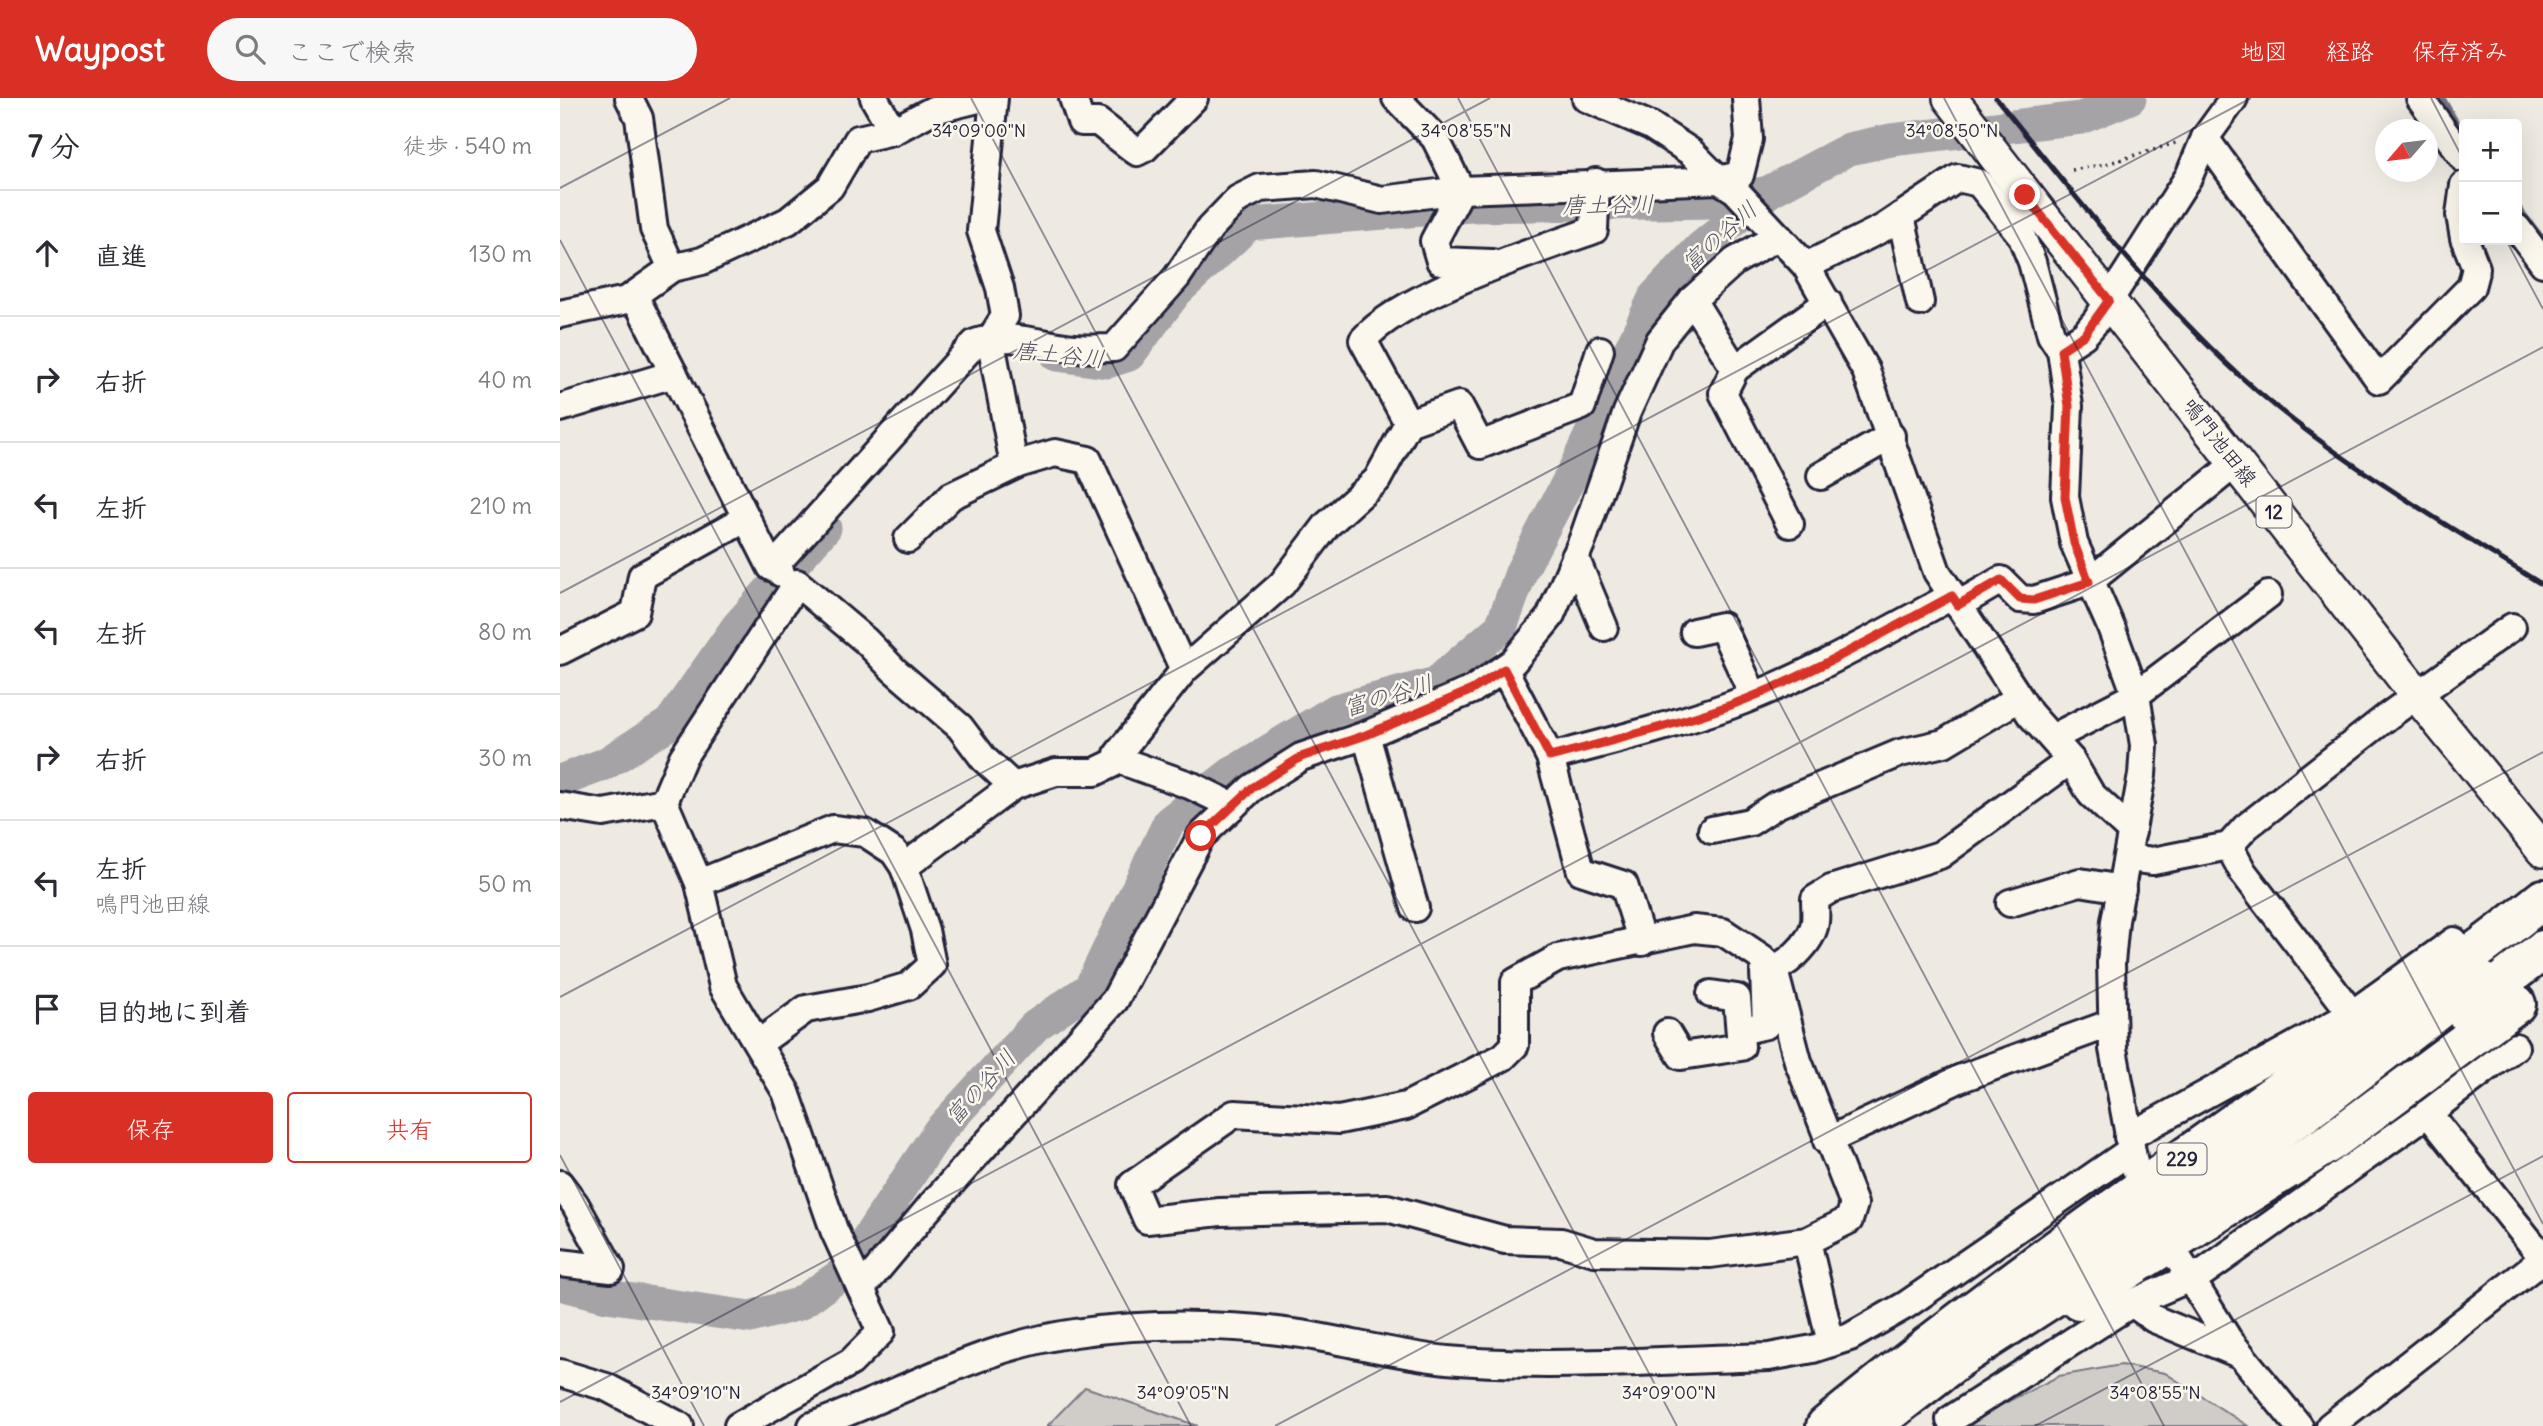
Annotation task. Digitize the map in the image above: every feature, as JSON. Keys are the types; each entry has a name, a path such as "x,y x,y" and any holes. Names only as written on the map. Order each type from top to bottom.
{"highway":[{"name":"229","path":"1827,1426 1942,1332 2036,1261 2373,1024 2543,898"},
{"path":"1827,1426 2204,1182 2311,1119 2543,928"},
{"path":"1871,1426 1959,1358 2311,1119 2543,950"},
{"path":"1878,1426 2332,1141 2543,984"}],"main road":[{"name":"鳴門池田線","path":"1957,106 2418,696 2543,850"}],"street":[{"path":"629,98 639,118 654,229 672,268"},
{"path":"874,98 893,131"},
{"path":"560,314 627,300 672,268 702,261 789,221 830,187 858,139 893,131 933,110 982,98"},
{"path":"993,98 981,231 1000,288 1004,316 992,348 1013,460 1018,464"},
{"path":"1073,98 1081,122 1098,122 1137,152 1145,148 1194,98"},
{"path":"1396,98 1435,138 1455,201 1434,241 1440,261 1502,263"},
{"path":"1586,98 1651,126 1691,152 1806,266 1854,345 1891,436 1937,572 2020,698 2071,760 2091,794 2130,845 2153,861 2229,846 2246,827 2512,628"},
{"path":"738,1426 851,1362 881,1332 834,1230 786,1092 723,986 699,883 664,802 684,757 784,576 975,343 992,348 1028,339 1074,348 1114,348 1177,277 1210,228 1238,199 1260,188 1315,184 1382,200 1455,201 1727,185 1740,175 1749,139 1746,98"},
{"path":"2061,350 2084,335 2109,300 2189,176 2205,138 2234,98"},
{"path":"2420,98 2459,152"},
{"path":"2205,138 2379,380 2471,287 2476,268 2467,245"},
{"path":"1806,266 1901,216 1958,178 1979,183 2021,235 2032,262 2051,335 2061,350 2069,406 2065,497 2074,543 2111,627 2136,695 2144,745 2143,775 2113,942 2113,1049 2137,1177"},
{"path":"1408,423 1363,340 1374,327 1415,303 1502,263 1594,230 1596,193"},
{"path":"1901,216 1920,302"},
{"path":"861,1289 929,1208 1115,1000 1201,836 1233,805 1252,788 1301,757 1366,735 1472,690 1513,662 1550,617 1575,558 1628,412 1660,340 1692,300 1735,261 1775,234"},
{"path":"2522,235 2543,263"},
{"path":"635,295 771,567 797,583 866,641 894,670 960,727 984,759 1013,786"},
{"path":"1692,300 1735,369"},
{"path":"1790,524 1723,393 1735,369 1828,302"},
{"path":"1233,805 1192,786 1130,764 1118,754 1184,670 1282,584 1326,525 1377,480 1408,423 1459,405 1480,445 1582,406 1600,350"},
{"path":"560,408 674,374"},
{"path":"1821,476 1891,436"},
{"path":"908,539 951,496 1018,464 1055,453 1088,460 1184,670"},
{"path":"1550,757 1659,729 1753,695 2001,580 2020,599 2034,600 2089,582 2236,463"},
{"path":"560,651 635,613 642,576 745,519"},
{"path":"1575,558 1604,627"},
{"path":"2052,738 2136,695 2268,595"},
{"path":"1694,632 1722,626 1753,695"},
{"path":"1504,669 1550,757 1581,871 1624,885 1642,942"},
{"path":"1712,830 1750,822 1776,805 1900,753 1944,743 2020,698"},
{"path":"1366,735 1415,908"},
{"path":"904,867 1013,786 1056,772 1095,772 1124,758"},
{"path":"1740,1031 1766,1026 1764,971 1773,970 1803,947 1815,924 1815,899 1831,889 1940,855 2071,760"},
{"path":"560,806 603,813 664,802"},
{"path":"699,883 833,829 866,834 894,852 904,867 925,930 932,965 909,986 868,998 806,1009 759,1044"},
{"path":"2229,846 2243,872 2352,1014"},
{"path":"2010,903 2080,882 2122,889"},
{"path":"1694,929 1723,932 1762,958 1773,970 1798,1061 1854,1204 1849,1220 1807,1241 1710,1254 1594,1252 1561,1242 1505,1240 1387,1208 1220,1212 1147,1220 1132,1185 1234,1114 1339,1120 1406,1106 1503,1057 1515,1045 1515,982 1558,958 1642,942 1694,929"},
{"path":"812,1426 954,1364 1011,1346 1074,1333 1126,1328 1236,1327 1300,1334 1445,1360 1500,1363 1769,1357 1831,1343 1850,1337 1906,1305 2129,1144 2352,1014 2454,941"},
{"path":"1667,1033 1681,1056 1741,1048 1737,998 1712,994"},
{"path":"1827,1140 1959,1079 2112,1023"},
{"path":"1950,1420 2183,1269 2204,1272 2428,1113 2515,1047"},
{"path":"2330,1426 2543,1258 2428,1113"},
{"path":"560,1184 575,1204 611,1269 560,1263"},
{"path":"1807,1241 1831,1343"},
{"path":"2183,1269 2241,1355 2299,1426"},
{"path":"2132,1303 2154,1319 2241,1355"},
{"path":"560,1373 606,1387 680,1426"}],"path":[{"path":"2072,170 2106,164 2176,142 2205,138"}],"shaded area":[{"path":"2121,1365 2165,1373 2248,1426 1959,1426 2059,1376"},
{"path":"1085,1387 1198,1426 1047,1426"}],"waterway":[{"name":"富の谷川","path":"560,1284 607,1296 750,1317 799,1304 846,1271 939,1131 1035,1026 1090,988 1169,822 1232,773 1336,710 1436,683 1501,627 1522,570 1576,466 1655,296 1700,248 1770,191 1849,149 1891,140 2081,118 2130,98"},
{"path":"2443,98 2459,126"},
{"name":"唐土谷川","path":"1057,355 1107,362 1129,355 1176,292 1249,224 1471,206 1718,202 1764,193"},
{"path":"2522,211 2543,238"},
{"name":"唐土谷川","path":"560,781 605,764 670,723 737,627 825,528"}],"railway":[{"path":"1996,98 2133,265 2191,328 2258,392 2296,423 2376,480 2543,585"}],"route":[{"path":"1201,836 1252,788 1301,757 1366,735 1472,690 1504,669 1550,757 1659,729 1733,704 1865,643 1952,596 1958,605 2001,580 2020,599 2034,600 2089,582 2074,543 2065,497 2069,406 2061,350 2084,335 2109,300 2025,195"}]}
